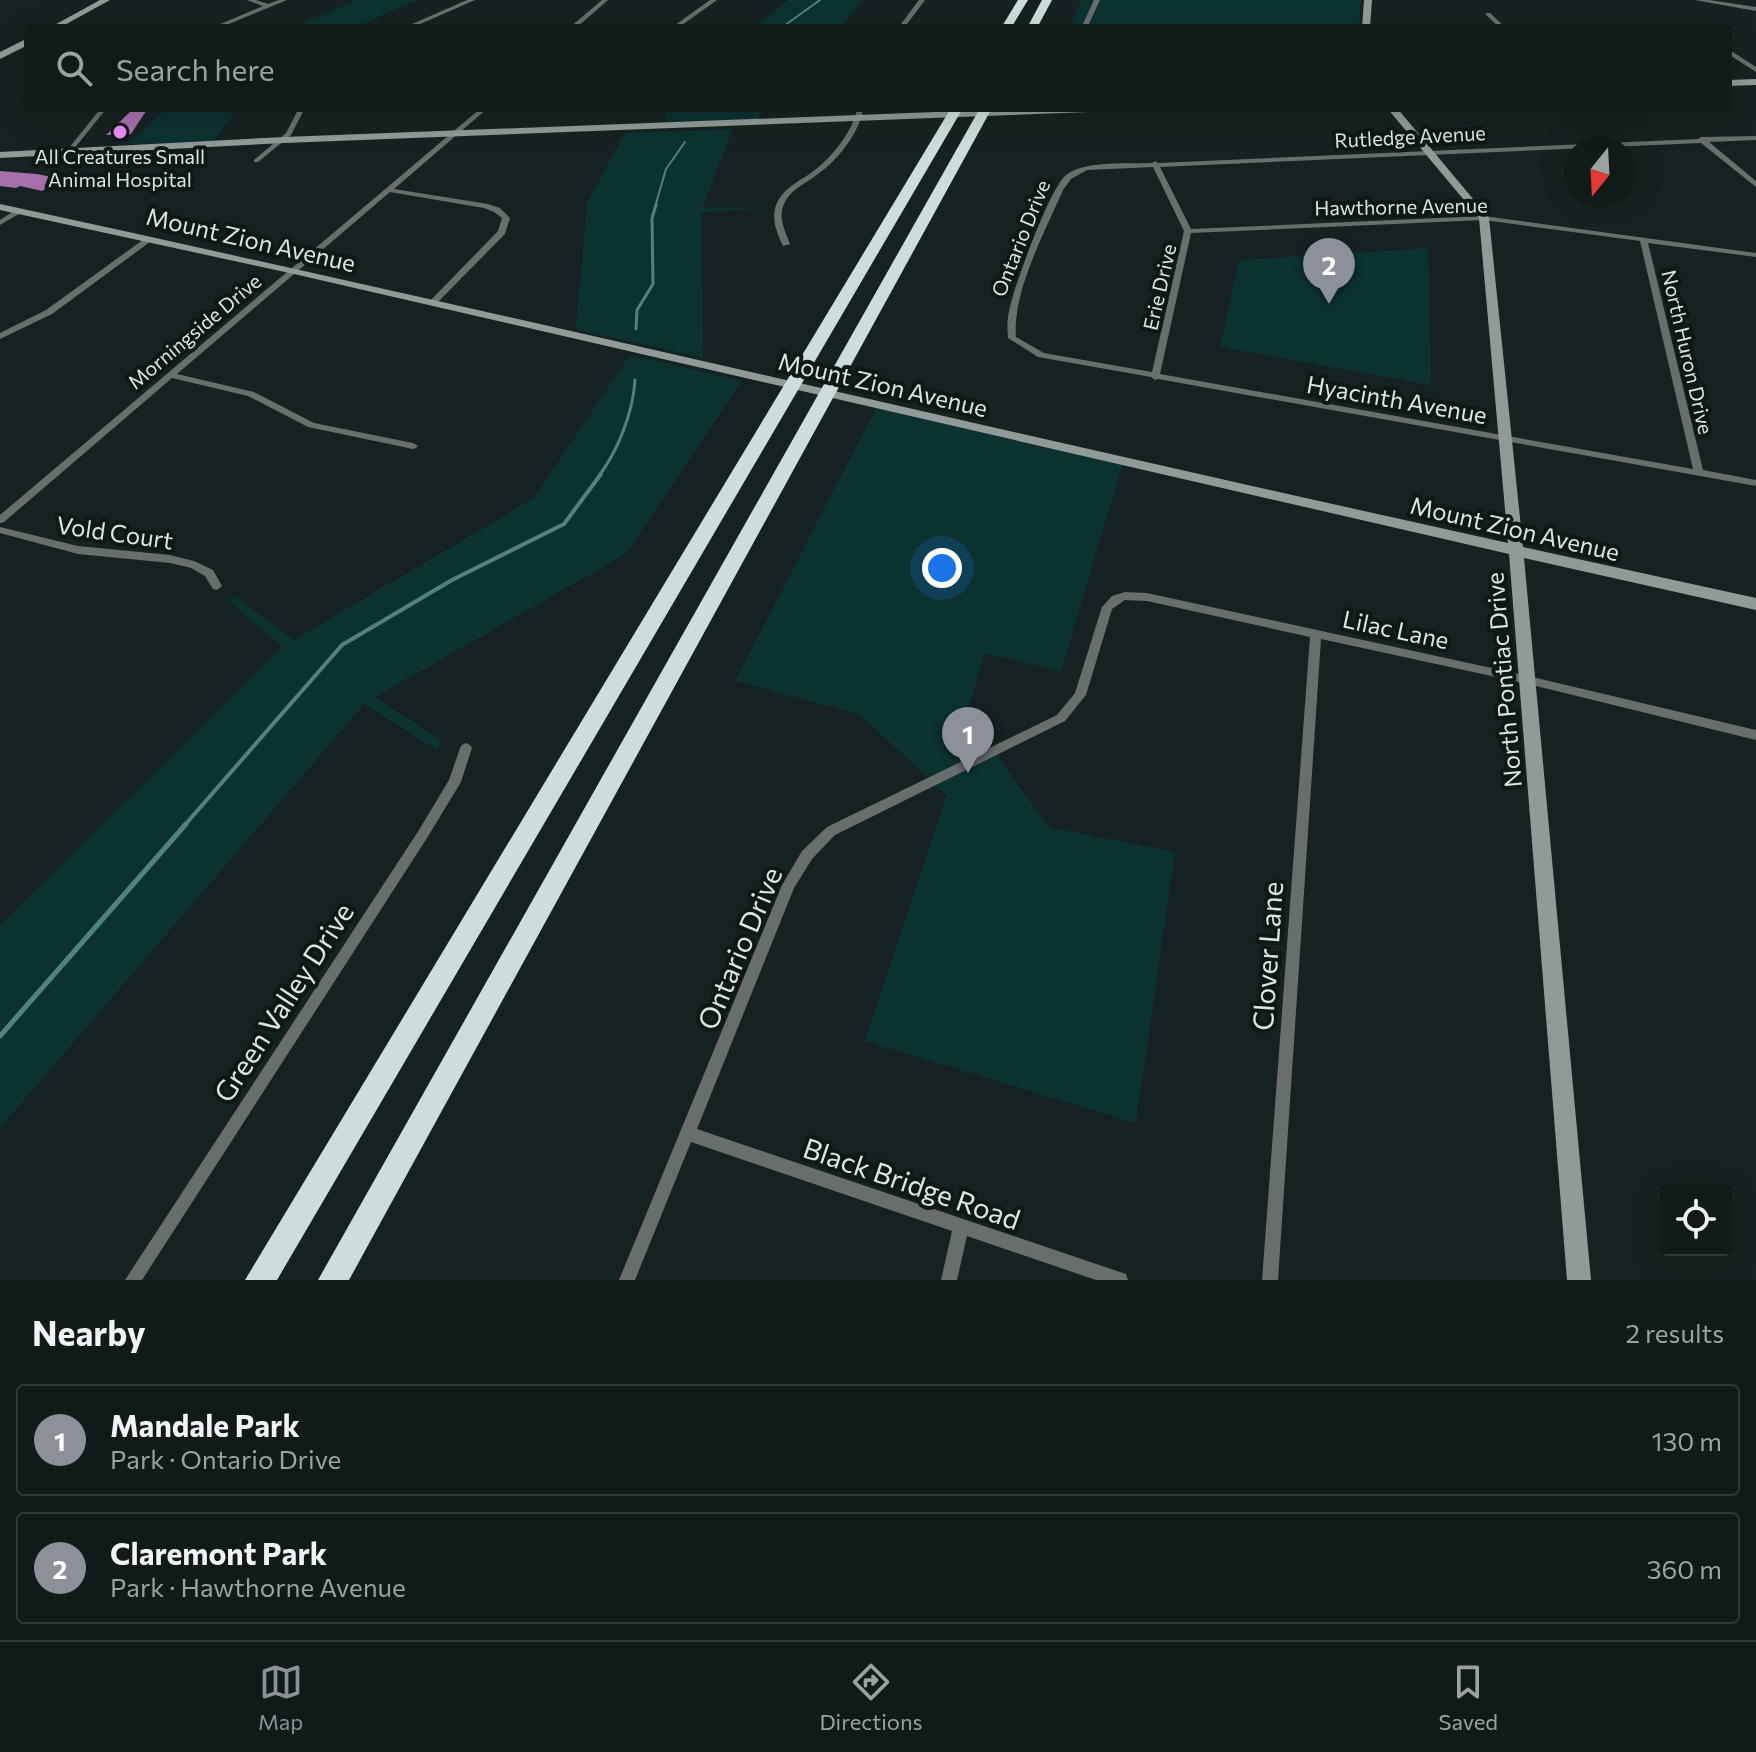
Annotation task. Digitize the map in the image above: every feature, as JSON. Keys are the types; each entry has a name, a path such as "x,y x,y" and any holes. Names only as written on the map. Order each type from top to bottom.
{"highway":[{"path":"1008,24 1023,0"},
{"path":"1034,24 1047,0"},
{"path":"260,1280 955,112"},
{"path":"333,1280 984,112"}],"main road":[{"path":"61,24 106,0"},
{"path":"1366,24 1368,0"},
{"path":"0,56 24,43"},
{"path":"1732,83 1756,82"},
{"path":"0,152 940,112"},
{"path":"1396,112 1484,218"},
{"name":"Mount Zion Avenue","path":"0,207 294,271 1123,463 1756,604"},
{"name":"North Pontiac Drive","path":"1484,218 1528,680 1579,1280"}],"street":[{"path":"250,0 269,6"},
{"path":"224,24 284,0"},
{"path":"415,24 472,0"},
{"path":"577,24 605,0"},
{"path":"680,24 714,0"},
{"path":"904,24 922,0"},
{"path":"1086,24 1097,0"},
{"path":"1698,0 1756,9"},
{"path":"1488,14 1499,24"},
{"path":"1732,54 1756,70"},
{"path":"71,149 101,112"},
{"path":"256,161 284,140 300,112"},
{"name":"Morningside Drive","path":"0,520 480,112"},
{"path":"786,244 777,225 779,206 799,182 829,163 860,114"},
{"name":"Rutledge Avenue","path":"1636,143 1756,138"},
{"path":"1701,139 1756,185"},
{"name":"Rutledge Avenue","path":"1068,177 1102,166 1564,147"},
{"name":"Erie Drive","path":"1155,163 1188,231 1155,377"},
{"name":"Ontario Drive","path":"1031,352 1012,338 1009,327 1013,305 1059,190 1068,177"},
{"path":"389,190 485,206 497,210 506,218 502,232 432,303"},
{"path":"0,223 20,211"},
{"name":"Hawthorne Avenue","path":"1188,231 1484,218 1756,255"},
{"path":"0,336 32,323 150,239"},
{"name":"North Huron Drive","path":"1643,239 1699,473"},
{"name":"Hyacinth Avenue","path":"1031,352 1155,377 1756,483"},
{"path":"170,375 251,394 322,428 413,446"},
{"name":"Vold Court","path":"0,530 78,550 170,559 194,565 209,573 217,586"},
{"name":"Ontario Drive","path":"627,1280 789,885 807,855 831,831 1061,718 1080,695 1107,607 1120,596"},
{"name":"Lilac Lane","path":"1120,596 1147,597 1528,680 1756,735"},
{"name":"Clover Lane","path":"1270,1280 1316,635"},
{"name":"Green Valley Drive","path":"133,1280 423,834 455,782 466,748"},
{"name":"Black Bridge Road","path":"687,1133 1120,1280"},
{"path":"949,1280 961,1228"}],"shaded area":[{"path":"357,0 417,0 362,24 300,24"},
{"path":"789,0 862,0 844,24 757,24"},
{"path":"1082,0 1361,0 1359,24 1071,24"},
{"path":"163,112 236,112 213,141 127,144"},
{"path":"667,112 760,112 759,119 665,122"},
{"path":"733,129 702,208 773,207 701,213 703,358 576,329 587,203 625,133"},
{"path":"1428,248 1431,385 1220,347 1239,260"},
{"path":"630,355 742,381 626,554 375,697 441,740 437,750 364,704 0,1128 0,926 282,647 228,600 235,596 294,640 534,498"},
{"path":"878,405 1123,463 1061,671 985,653 967,712 1048,827 1175,852 1136,1123 865,1041 947,795 859,714 735,681"}],"building":[{"path":"130,112 145,112 131,134 106,135"},
{"path":"0,171 61,179 42,191 0,186"}],"waterway":[{"path":"787,24 820,0"},
{"path":"655,207 666,169 685,142"},
{"path":"636,329 637,310 653,284 652,218 656,205"},
{"path":"599,476 623,431 635,380"},
{"path":"184,826 342,645 452,580 564,524 601,474"},
{"path":"0,1036 186,824"}],"place":[{"name":"All Creatures Small Animal Hospital","path":"120,132"},
{"name":"Claremont Park","path":"1329,304"},
{"name":"Mandale Park","path":"968,773"}]}
